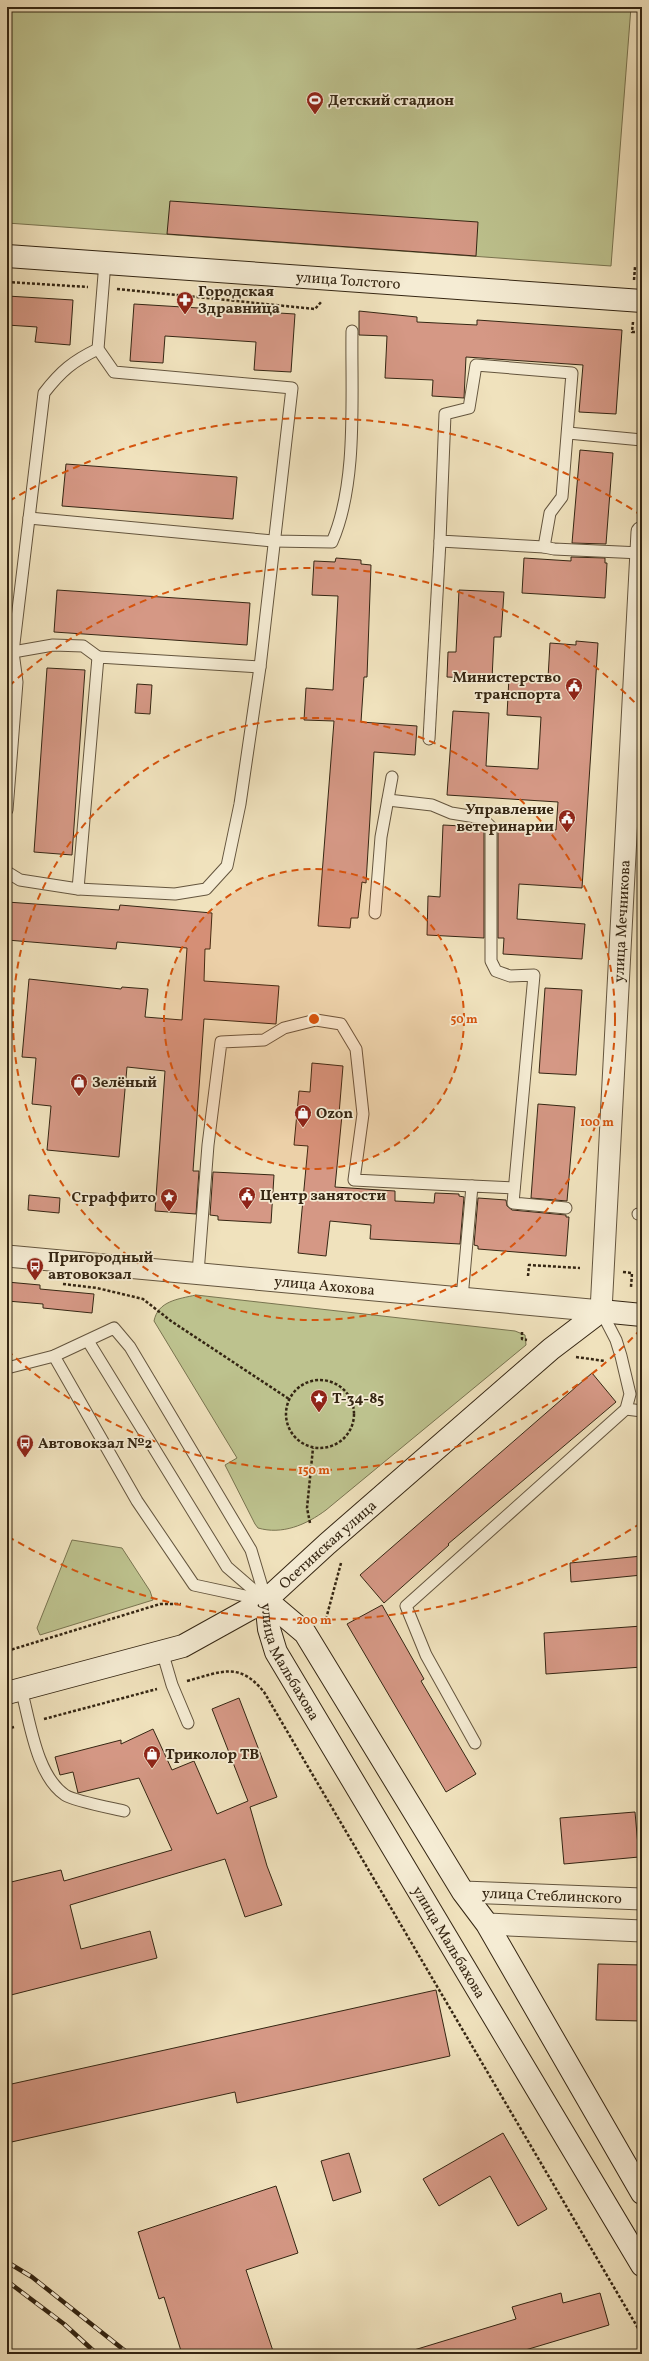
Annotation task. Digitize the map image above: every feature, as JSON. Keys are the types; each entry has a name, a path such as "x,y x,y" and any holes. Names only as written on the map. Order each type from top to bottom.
{"main road":[{"name":"улица Толстого","path":"7,256 642,301"},
{"name":"улица Ахохова","path":"600,1311 642,1315"},
{"name":"Осетинская улица","path":"14,1691 183,1646 266,1600 327,1544 545,1354 600,1311"},
{"name":"улица Мальбахова","path":"266,1600 305,1633 462,1892 487,1924 642,2193"},
{"name":"улица Мальбахова","path":"266,1600 269,1629 276,1652 642,2265"}],"street":[{"name":"улица Мечникова","path":"600,1311 636,747 642,532"},
{"name":"улица Ахохова","path":"7,1256 600,1311"},
{"name":"улица Стеблинского","path":"462,1892 642,1899"},
{"name":"улица Стеблинского","path":"487,1924 642,1931"}],"lane":[{"path":"7,872 20,880 78,889 175,894 206,889 227,866 240,804 260,667 273,541 292,388 114,372 98,349 105,262"},
{"path":"29,518 273,541 332,542 342,520 350,449 352,331"},
{"path":"7,810 17,682 13,652 44,393 59,373 77,360 98,349"},
{"path":"429,739 440,542 445,414 469,408 476,365 572,373 562,497 550,513 544,547"},
{"path":"568,433 642,440"},
{"path":"440,542 544,547 554,550 641,553"},
{"path":"13,652 53,645 83,646 98,657 260,667"},
{"path":"78,889 98,657"},
{"path":"375,913 381,837 392,777"},
{"path":"388,800 432,805 451,813 482,818 491,827 491,961 496,971 510,976 534,975 513,1203 566,1208"},
{"path":"198,1273 208,1145 221,1042 264,1040 284,1028 316,1020 341,1024 356,1049 363,1114 354,1180 514,1188"},
{"path":"462,1298 472,1186"},
{"path":"475,1744 426,1655 406,1606 626,1410 630,1394 621,1356 616,1340 600,1311"},
{"path":"7,1368 54,1356 114,1328 130,1347 251,1550 266,1600"},
{"path":"88,1341 227,1567 266,1600"},
{"path":"54,1356 137,1501 194,1585 266,1600"},
{"path":"626,1410 642,1411"},
{"path":"162,1651 172,1685 188,1723"},
{"path":"14,1691 30,1723 42,1765 50,1780 66,1796 124,1811"}],"path":[{"path":"634,280 635,267 642,267"},
{"path":"7,282 103,288 315,308 322,300"},
{"path":"633,320 632,332 639,332"},
{"path":"528,1276 529,1266 580,1268"},
{"path":"620,1272 632,1273 630,1287"},
{"path":"101,1290 143,1299 171,1321 289,1399"},
{"path":"522,1332 522,1339 526,1340"},
{"path":"574,1357 605,1361"},
{"path":"313,1381 333,1382 348,1395 354,1414 353,1424 348,1433 333,1446 313,1448 295,1438 289,1429 286,1420 289,1399 303,1385 313,1381"},
{"path":"310,1523 307,1508 313,1448"},
{"path":"326,1619 341,1563"},
{"path":"7,1651 160,1604 181,1604"},
{"path":"7,1729 227,1670 244,1673 255,1681 264,1692 642,2335"}],"green space":[{"name":"Детский стадион","path":"7,7 631,7 611,266 7,223"},
{"path":"196,1295 515,1331 525,1335 526,1345 326,1510 310,1520 294,1527 267,1530 258,1528 255,1524 225,1465 237,1458 154,1321 156,1314 164,1305"},
{"path":"72,1540 122,1548 150,1591 153,1600 40,1635 37,1628"}],"building":[{"path":"170,201 478,222 476,256 167,234"},
{"path":"7,296 73,300 70,345 35,342 37,327 7,325"},
{"path":"134,304 295,314 291,372 254,370 256,342 165,336 163,363 130,361"},
{"path":"359,311 417,317 417,322 477,325 477,320 622,330 616,414 579,412 583,365 466,357 464,398 432,396 433,380 385,378 387,336 359,335"},
{"path":"580,450 613,453 606,544 572,543"},
{"path":"66,464 237,477 233,519 62,506"},
{"path":"571,557 605,558 605,563 607,563 605,598 522,593 524,558 571,561"},
{"path":"336,558 361,560 361,564 371,565 367,677 364,677 361,722 417,726 415,755 374,752 366,883 362,882 358,918 351,918 350,928 318,926 334,721 304,720 306,688 333,690 338,596 312,595 314,561 335,562"},
{"path":"57,590 250,603 247,645 54,632"},
{"path":"459,590 504,592 501,637 494,637 492,679 447,677 448,652 456,652"},
{"path":"576,641 598,643 582,888 519,884 517,919 585,924 582,959 503,954 504,938 498,938 498,828 556,830 558,802 447,795 453,711 489,713 486,766 538,769 541,717 507,715 509,677 548,678 550,643 576,645"},
{"path":"47,668 85,670 72,855 34,852"},
{"path":"137,684 152,685 150,714 135,713"},
{"path":"443,825 481,827 484,830 484,938 427,935 428,896 440,897"},
{"path":"7,902 119,910 120,905 212,913 210,949 205,949 204,981 279,986 276,1024 204,1019 193,1171 199,1171 196,1214 155,1211 165,1071 127,1067 119,1157 47,1150 51,1106 32,1104 36,1058 22,1057 29,979 121,989 122,987 148,989 145,1017 182,1020 187,948 117,942 116,949 7,940"},
{"path":"545,988 582,990 576,1075 539,1073"},
{"path":"312,1063 343,1066 339,1114 342,1115 335,1187 395,1191 395,1201 434,1203 435,1193 459,1194 459,1196 464,1197 460,1244 370,1239 371,1225 330,1221 326,1256 298,1253 308,1146 294,1145 299,1091 310,1092"},
{"path":"538,1104 575,1107 567,1201 531,1198"},
{"path":"213,1172 274,1175 271,1223 218,1220 218,1216 210,1215"},
{"path":"29,1195 60,1198 59,1213 28,1210"},
{"path":"478,1198 506,1200 507,1206 512,1210 566,1215 566,1217 569,1217 566,1256 478,1249 478,1246 474,1245"},
{"path":"7,1282 40,1285 40,1289 94,1294 92,1313 43,1308 43,1304 7,1301"},
{"path":"592,1373 616,1402 448,1544 449,1545 384,1603 360,1575"},
{"path":"642,1556 642,1575 571,1582 570,1563"},
{"path":"382,1605 424,1679 421,1681 476,1774 446,1792 347,1624"},
{"path":"642,1626 642,1667 546,1674 544,1633"},
{"path":"239,1698 277,1797 250,1807 267,1866 282,1905 245,1917 225,1859 70,1905 81,1949 150,1931 157,1958 7,1996 7,1883 61,1870 64,1881 172,1850 139,1778 78,1793 73,1772 60,1775 55,1757 121,1740 121,1744 153,1729 172,1770 194,1761 217,1814 248,1801 212,1709"},
{"path":"635,1812 639,1857 564,1864 560,1818"},
{"path":"598,1964 642,1965 642,2021 596,2020"},
{"path":"436,1990 450,2056 237,2103 235,2092 7,2143 7,2085"},
{"path":"503,2133 547,2209 518,2226 490,2176 439,2206 423,2179"},
{"path":"349,2153 361,2192 333,2201 321,2161"},
{"path":"276,2186 298,2253 246,2270 274,2354 182,2354 164,2297 159,2299 138,2232"},
{"path":"561,2293 563,2303 600,2293 609,2325 512,2354 415,2354 414,2350 516,2319 512,2307"}],"railway":[{"path":"7,2262 32,2277 129,2354"},
{"path":"7,2281 64,2324 97,2354"}],"place":[{"name":"Детский стадион","path":"315,115"},
{"name":"Городская Здравница","path":"185,315"},
{"name":"Министерство транспорта","path":"574,701"},
{"name":"Управление ветеринарии","path":"567,833"},
{"name":"Зелёный","path":"79,1097"},
{"name":"Ozon","path":"303,1128"},
{"name":"Центр занятости","path":"247,1210"},
{"name":"Сграффито","path":"169,1212"},
{"name":"Пригородный автовокзал","path":"35,1281"},
{"name":"Т-34-85","path":"319,1413"},
{"name":"Автовокзал №2","path":"25,1458"},
{"name":"Триколор ТВ","path":"152,1769"}]}
